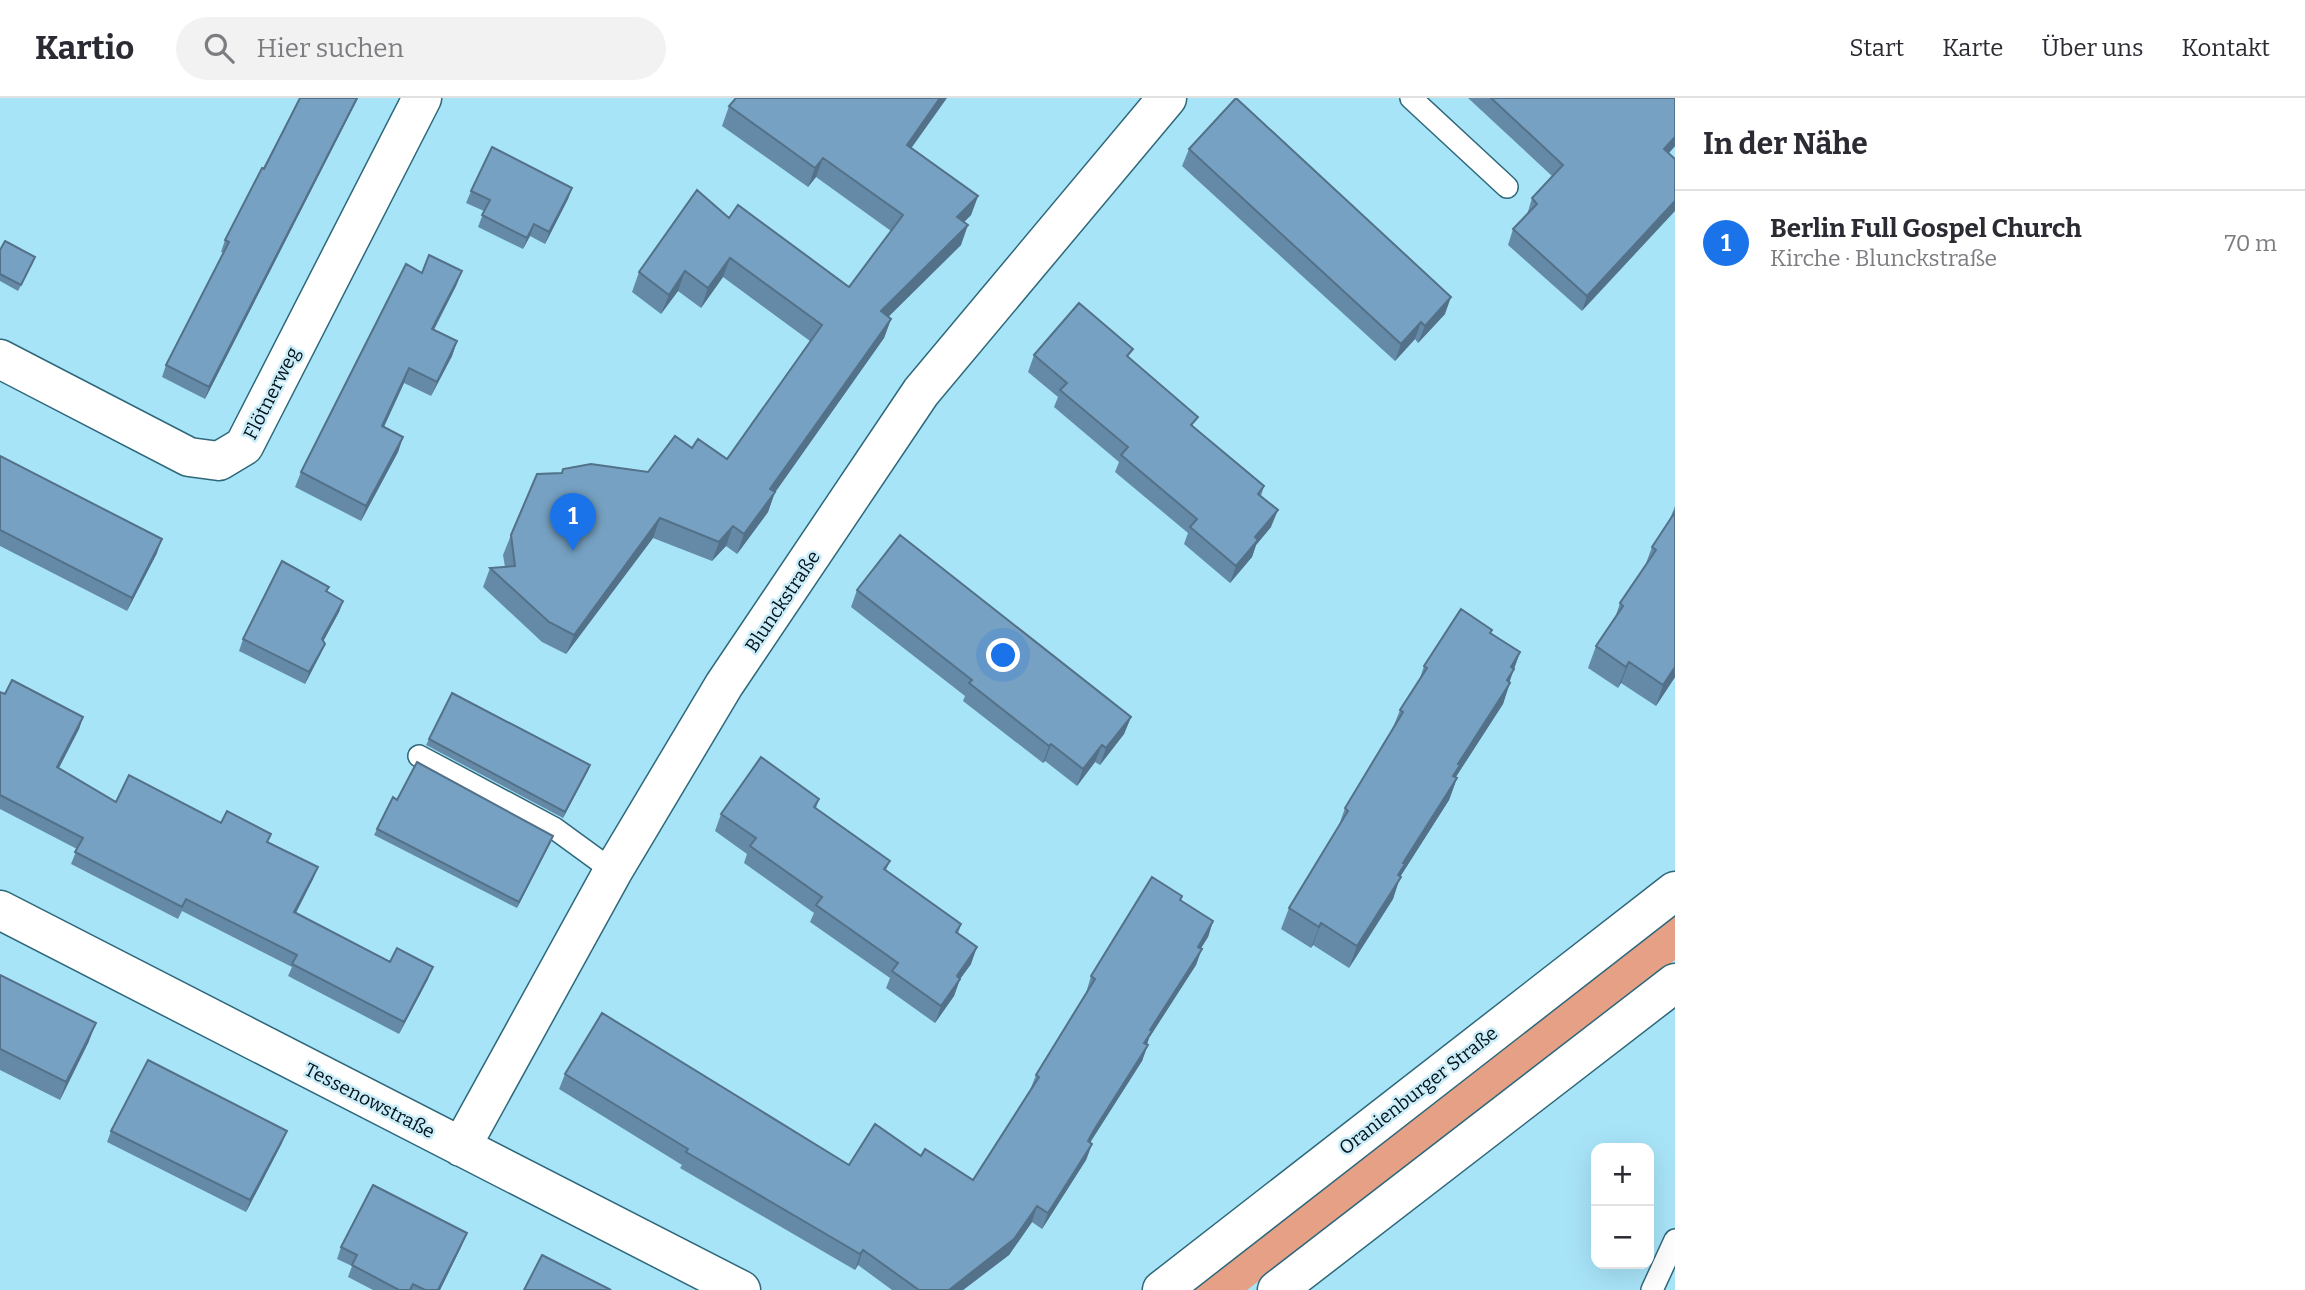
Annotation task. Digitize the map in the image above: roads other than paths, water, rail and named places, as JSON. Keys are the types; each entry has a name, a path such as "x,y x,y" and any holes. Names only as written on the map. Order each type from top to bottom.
{"street":[{"name":"Flötnerweg","path":"0,359 189,457 219,461 244,446 422,98"},
{"name":"Blunckstraße","path":"461,1147 613,871 724,685 921,392 1167,98"},
{"name":"Oranienburger Straße","path":"1162,1290 1675,891"},
{"name":"Tessenowstraße","path":"0,910 741,1290"},
{"path":"1277,1290 1675,983"}],"lane":[{"path":"1411,98 1507,187"},
{"path":"419,756 554,828 613,871"},
{"path":"1652,1290 1675,1240"}],"place":[{"name":"Berlin Full Gospel Church","path":"573,551"}]}
